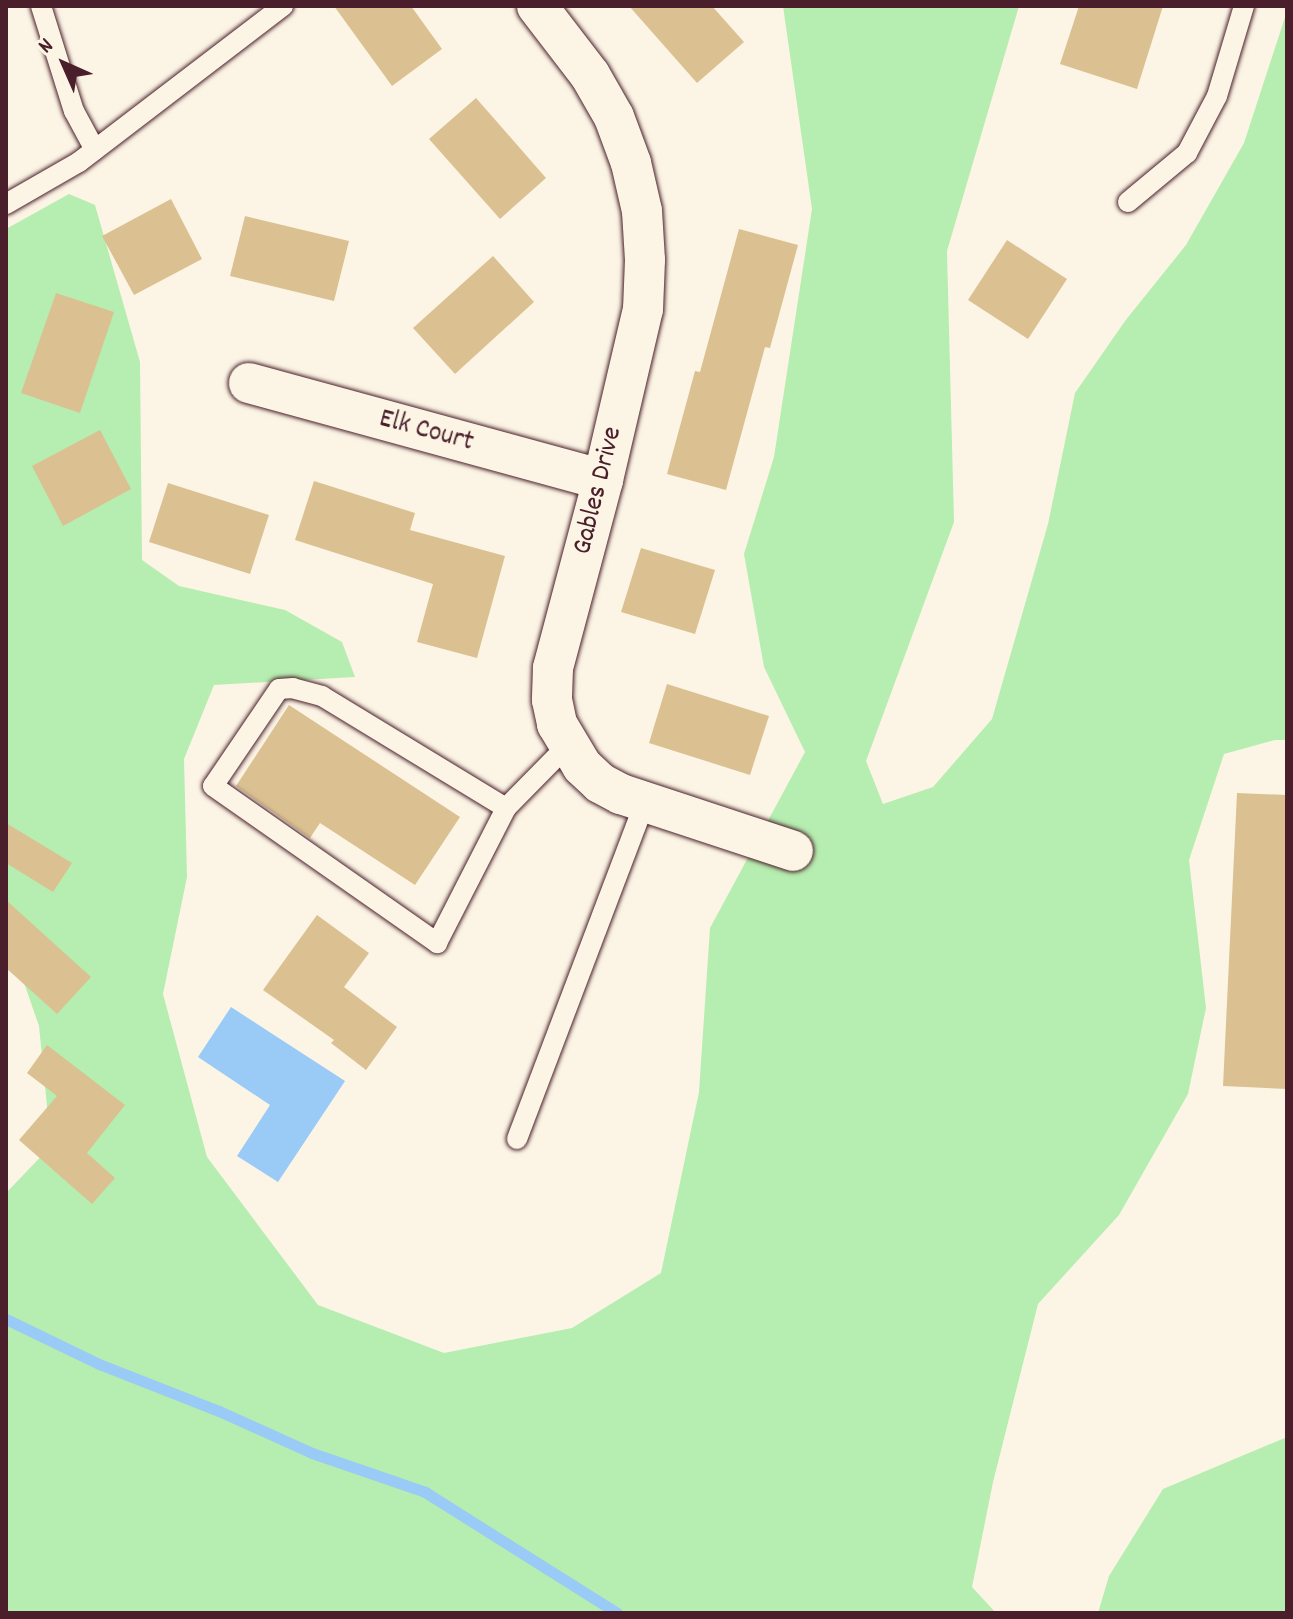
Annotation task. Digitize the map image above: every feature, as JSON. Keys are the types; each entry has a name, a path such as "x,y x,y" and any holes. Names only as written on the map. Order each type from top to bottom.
{"street":[{"name":"Gables Drive","path":"537,6 576,54 614,117 631,163 642,211 645,260 643,309 603,480 553,668 552,700 557,724 567,746 600,783 645,802 793,851"},
{"name":"Elk Court","path":"249,383 603,480"}],"lane":[{"path":"41,6 74,111 95,150"},
{"path":"6,204 95,150 283,6"},
{"path":"1128,202 1187,153 1217,96 1244,6"},
{"path":"506,808 322,696 293,688 279,689 213,786 437,943 506,808 567,746"},
{"path":"517,1139 645,802"}],"green space":[{"path":"783,6 1019,6 947,251 954,522 866,761 883,804 933,787 992,719 1048,524 1075,393 1125,321 1186,245 1244,143 1287,11 1287,740 1275,740 1224,754 1189,860 1206,1008 1188,1094 1119,1215 1038,1304 993,1482 972,1587 996,1613 6,1613 6,1193 51,1146 39,1026 6,931 6,229 69,194 95,205 140,362 142,560 179,586 285,610 342,642 355,677 214,685 184,759 187,877 163,994 207,1157 318,1305 444,1353 572,1328 661,1273 699,1092 710,928 805,752 764,667 744,554 774,457 812,209"},
{"path":"1287,1437 1287,1613 1098,1613 1109,1576 1163,1489"}],"water":[{"path":"231,1007 345,1081 278,1182 237,1156 270,1105 198,1057"}],"building":[{"path":"334,6 411,6 442,49 392,86"},
{"path":"629,6 712,6 744,42 697,83"},
{"path":"1079,6 1163,6 1137,89 1060,64"},
{"path":"476,98 546,178 500,219 429,139"},
{"path":"171,199 202,259 134,295 102,236"},
{"path":"245,216 349,241 334,301 230,276"},
{"path":"739,229 798,245 770,348 765,347 726,490 667,474 695,371 700,372"},
{"path":"1007,240 1067,279 1028,339 968,300"},
{"path":"493,256 534,302 455,374 413,328"},
{"path":"56,293 114,312 80,413 21,393"},
{"path":"100,430 131,489 63,526 32,466"},
{"path":"314,481 415,513 410,530 505,556 477,658 417,642 433,584 295,540"},
{"path":"168,483 269,515 250,574 149,542"},
{"path":"641,548 715,570 695,634 621,612"},
{"path":"667,684 769,716 750,775 649,743"},
{"path":"289,705 460,817 415,885 320,823 310,838 236,786"},
{"path":"1237,793 1287,795 1287,1089 1223,1086"},
{"path":"6,823 72,863 53,892 6,863"},
{"path":"6,900 91,977 57,1014 6,968"},
{"path":"317,915 369,953 344,987 397,1027 366,1070 331,1043 334,1040 263,990"},
{"path":"47,1045 125,1105 87,1153 115,1178 92,1204 19,1140 57,1096 27,1073"}],"waterway":[{"path":"6,1319 99,1364 219,1411 312,1453 425,1492 617,1613"}]}
